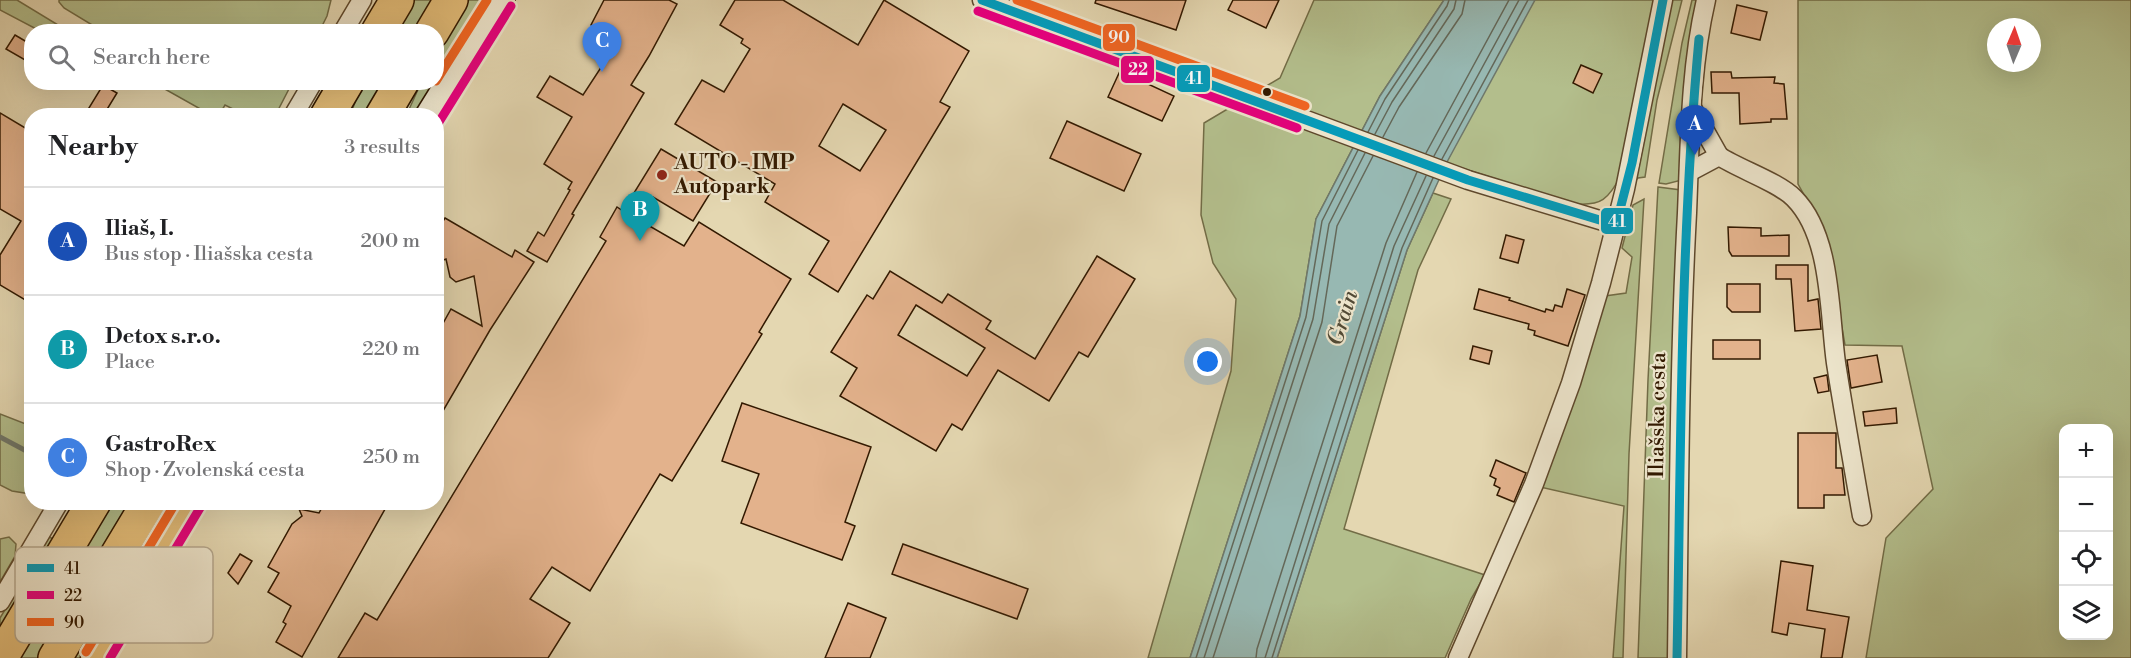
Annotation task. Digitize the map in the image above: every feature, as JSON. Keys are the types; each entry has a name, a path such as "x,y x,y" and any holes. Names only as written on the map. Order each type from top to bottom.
{"highway":[{"path":"383,24 397,0"},
{"path":"437,24 452,0"},
{"path":"332,108 342,90"},
{"path":"387,108 397,90"},
{"path":"67,547 89,510"},
{"path":"122,547 144,510"},
{"path":"1,658 15,635"},
{"path":"55,658 64,643"}],"main road":[{"path":"434,108 501,0"},
{"path":"163,547 185,510"},
{"path":"96,658 105,643"}],"street":[{"path":"348,24 362,0"},
{"path":"982,0 1468,180 1616,225"},
{"path":"1458,658 1534,484 1553,433 1601,283 1632,163 1663,0"},
{"name":"Iliašska cesta","path":"1677,658 1682,369 1689,172 1698,45 1706,0"},
{"path":"298,108 308,90"},
{"path":"1692,107 1719,156 1779,186 1794,198 1805,212 1817,237 1826,279 1836,362 1862,516"},
{"path":"1689,172 1719,156"},
{"path":"32,547 54,510"},
{"path":"0,602 15,577"}],"green space":[{"path":"0,0 17,0 56,24 27,24 0,10"},
{"path":"59,0 331,0 323,24 90,24 64,8"},
{"path":"411,0 437,0 422,24 397,24"},
{"path":"469,0 486,0 444,69 444,40"},
{"path":"1314,0 1444,0 1380,96 1316,219 1300,316 1190,658 1148,658 1231,371 1236,299 1213,263 1201,215 1204,123 1280,78"},
{"path":"1531,0 1657,0 1621,176 1608,195 1592,204 1575,204 1446,163"},
{"path":"1670,0 1682,0 1657,100 1645,177 1636,180 1661,45"},
{"path":"1692,0 1700,0 1682,180 1666,184 1659,183 1682,43"},
{"path":"1798,0 2131,0 2131,658 1866,658 1886,538 1933,489 1902,346 1845,345 1825,232 1798,184"},
{"path":"166,90 288,90 279,108 231,108 225,105 223,108 199,108"},
{"path":"359,90 383,90 368,108 353,108"},
{"path":"418,90 430,90 419,108 410,108"},
{"path":"1658,187 1681,190 1671,658 1638,658 1648,380"},
{"path":"1433,193 1451,199 1418,270 1344,529 1485,575 1471,599 1445,658 1277,658 1407,250"},
{"path":"1644,199 1629,454 1623,658 1613,658 1624,506 1540,487 1605,296 1626,293 1632,257 1622,248 1633,205"},
{"path":"0,414 24,423 24,493 12,491 0,485"},
{"path":"103,510 130,510 107,547 81,547"},
{"path":"163,510 173,510 150,547 140,547"},
{"path":"9,537 16,544 15,556 0,582 0,539"},
{"path":"49,537 56,540 52,547 43,547"},
{"path":"15,593 15,608 0,633 0,618"},
{"path":"23,643 49,643 40,658 14,658"},
{"path":"82,643 91,643 82,658 73,658"}],"water":[{"name":"Grain","path":"1444,0 1535,0 1447,162 1407,250 1277,658 1190,658 1300,316 1316,219 1380,96"}],"building":[{"path":"604,0 669,0 677,4 631,85 644,93 572,214 574,215 547,262 527,251 538,232 544,236 570,190 568,189 572,182 544,164 572,117 537,97 550,76 583,95 619,40 591,25"},
{"path":"735,0 783,0 858,45 884,0 969,51 940,102 950,107 838,292 809,274 829,241 765,202 775,184 675,124 702,80 724,92 750,49 741,43 743,39 720,25","holes":["843,104 886,130 860,171 819,146"]},
{"path":"1096,0 1186,0 1176,30 1095,3"},
{"path":"1233,0 1279,0 1266,28 1228,10"},
{"path":"1737,5 1767,12 1760,40 1731,33"},
{"path":"15,35 24,40 24,59 6,49"},
{"path":"1581,65 1602,74 1593,93 1573,83"},
{"path":"1120,71 1174,96 1162,121 1108,97"},
{"path":"1711,72 1731,72 1732,78 1775,77 1774,83 1784,84 1787,119 1740,124 1739,93 1712,93"},
{"path":"100,90 112,90 117,93 108,108 89,108"},
{"path":"0,113 24,127 24,299 0,285 0,255 21,221 0,209"},
{"path":"1067,121 1141,154 1124,191 1050,158"},
{"path":"661,149 717,182 693,221 653,197 639,220 684,246 699,222 791,279 759,332 762,334 672,481 660,474 590,591 552,567 530,599 570,623 548,658 338,658 365,613 377,620 606,241 600,237 617,207 623,211"},
{"path":"445,218 512,257 515,250 534,262 490,330 444,409 444,322 451,309 482,326 474,276 456,282 450,277 446,259 444,260"},
{"path":"1728,227 1761,228 1761,236 1789,235 1789,256 1732,256 1729,251"},
{"path":"1506,235 1524,240 1518,263 1500,258"},
{"path":"1097,256 1135,279 1088,357 1079,352 1049,401 998,370 962,430 952,424 936,451 840,396 857,368 831,352 867,295 873,299 890,271 942,303 948,294 991,321 986,329 1035,359","holes":["916,305 985,348 967,376 898,335"]},
{"path":"1776,265 1808,265 1808,301 1818,299 1821,329 1795,331 1791,279 1776,279"},
{"path":"1727,284 1760,284 1760,312 1732,312 1727,307"},
{"path":"1479,289 1545,312 1546,309 1553,311 1555,305 1562,307 1567,289 1585,295 1568,346 1534,335 1535,331 1528,329 1529,324 1474,309"},
{"path":"1713,340 1760,340 1760,359 1713,359"},
{"path":"1473,346 1492,351 1489,364 1470,359"},
{"path":"1877,355 1882,382 1851,388 1847,360"},
{"path":"1827,375 1829,391 1818,393 1814,378"},
{"path":"742,403 871,447 845,522 855,526 842,560 741,523 759,474 722,461"},
{"path":"1896,408 1897,423 1865,426 1863,412"},
{"path":"1798,433 1836,433 1836,468 1842,468 1845,495 1824,495 1824,508 1798,508"},
{"path":"1496,460 1526,473 1514,502 1497,495 1500,488 1494,485 1496,479 1490,476"},
{"path":"299,510 319,513 321,510 385,510 302,657 276,642 286,624 283,622 291,606 268,592 279,573 268,567 292,524 302,516"},
{"path":"903,544 1028,589 1017,619 892,574"},
{"path":"240,554 252,561 238,584 228,573"},
{"path":"1781,561 1813,566 1807,610 1849,617 1842,658 1821,658 1825,629 1789,623 1787,635 1772,632"},
{"path":"848,603 886,618 870,658 825,658"}],"waterway":[{"path":"0,437 24,450"}],"transit line":[{"name":"90","path":"444,68 487,0"},
{"name":"41","path":"982,0 1468,180 1616,225 1632,163 1663,0"},
{"name":"90","path":"1017,0 1305,106"},
{"name":"22","path":"444,114 511,6"},
{"name":"22","path":"978,11 1297,128"},
{"name":"41","path":"1677,658 1685,271 1699,39"},
{"name":"90","path":"149,547 171,510"},
{"name":"22","path":"177,547 199,510"},
{"name":"90","path":"86,652 91,643"},
{"name":"22","path":"110,658 119,643"}],"place":[{"name":"GastroRex","path":"602,72"},
{"name":"Iliaš, I.","path":"1695,155"},
{"name":"AUTO - IMP Autopark","path":"662,175"},
{"name":"Detox s.r.o.","path":"640,241"}]}
